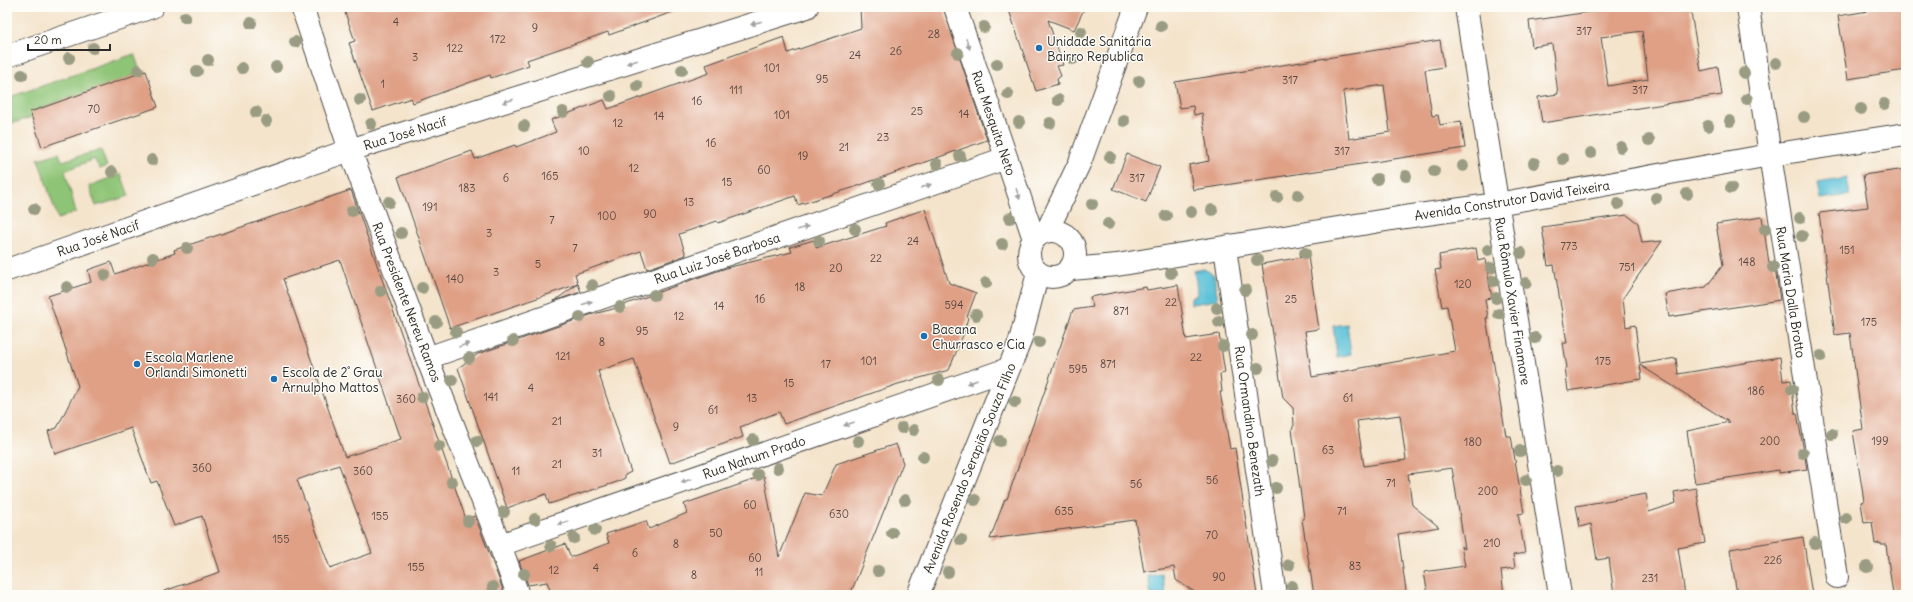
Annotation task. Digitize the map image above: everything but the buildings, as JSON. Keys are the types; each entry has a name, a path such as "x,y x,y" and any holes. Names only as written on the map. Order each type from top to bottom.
{"street":[{"path":"7,56 152,7"},
{"name":"Rua Presidente Nereu Ramos","path":"302,7 350,150 427,358 518,595"},
{"name":"Rua José Nacif","path":"7,270 350,150 806,7"},
{"name":"Rua Mesquita Neto","path":"955,7 1006,158 1048,234"},
{"path":"1048,234 1074,245 1060,268 1030,260 1029,253 1048,234 1080,162 1136,7"},
{"name":"Rua Rômulo Xavier Finamore","path":"1466,7 1560,595"},
{"name":"Rua Maria Dalla Brotto","path":"1748,7 1837,578"},
{"name":"Avenida Construtor David Teixeira","path":"1060,268 1117,265 1225,248 1398,218 1497,204 1770,155 1906,134"},
{"name":"Rua Luiz José Barbosa","path":"427,358 1006,158"},
{"name":"Rua Ormandino Benezath","path":"1225,248 1275,595"},
{"name":"Avenida Rosendo Serapião Souza Filho","path":"918,595 1020,340 1060,268"},
{"name":"Rua Nahum Prado","path":"500,545 1008,369"}],"green space":[{"path":"134,54 141,73 30,112 32,117 7,125 7,98"},
{"path":"101,150 107,166 100,169 94,159 65,171 76,212 58,219 38,159 59,153 62,161"},
{"path":"121,174 129,196 96,206 89,186"}],"water":[{"path":"1847,178 1850,195 1820,199 1817,183"},
{"path":"1204,269 1214,275 1218,300 1191,304 1191,297 1197,295 1196,281 1193,271"},
{"path":"1347,324 1351,354 1337,357 1333,326"},
{"path":"1162,574 1166,595 1151,595 1148,576"}],"place":[{"name":"Unidade Sanitária Bairro Republica","path":"1039,48"},
{"name":"Bacana Churrasco e Cia","path":"924,336"},
{"name":"Escola Marlene Orlandi Simonetti","path":"137,364"},
{"name":"Escola de 2˚ Grau Arnulpho Mattos","path":"274,379"}]}
